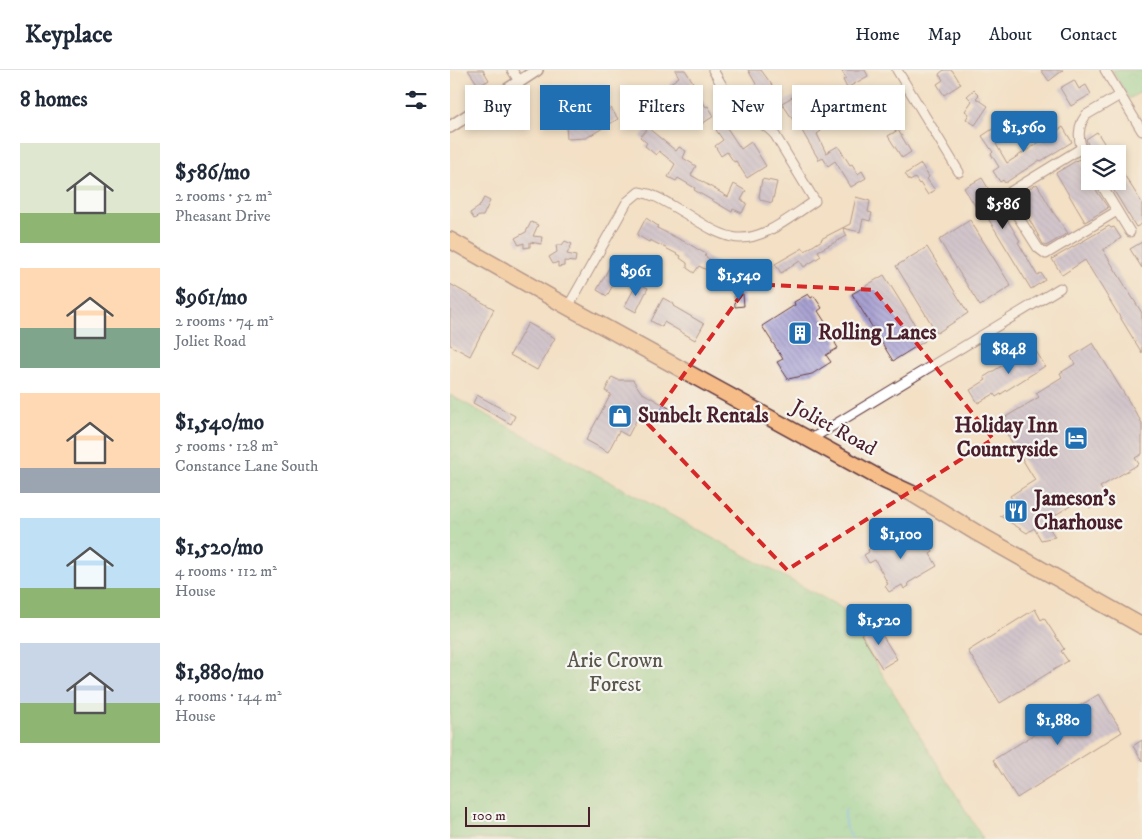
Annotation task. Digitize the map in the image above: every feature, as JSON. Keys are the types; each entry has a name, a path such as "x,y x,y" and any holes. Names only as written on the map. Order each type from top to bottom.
{"main road":[{"name":"Joliet Road","path":"450,240 885,481 911,493 982,536 1142,626"}],"street":[{"path":"512,70 519,82"},
{"path":"450,127 537,70"},
{"path":"568,307 627,202 638,192 653,195 721,233 743,239 767,232 815,201 775,135 768,127 745,114 737,107 713,70"},
{"path":"896,70 959,172"},
{"path":"1105,70 1142,131"},
{"path":"1117,211 1046,254 1038,248 1008,201 1010,192 1080,149 1082,120 1086,115 1120,95"},
{"path":"1104,190 1130,232"},
{"path":"811,439 1060,288"}],"highlighted area":[{"path":"749,284 874,290 993,439 787,570 648,424"}],"green space":[{"path":"1112,70 1142,70 1142,91 1129,99"},
{"name":"Arie Crown Forest","path":"450,395 842,608 983,839 450,839"}],"building":[{"path":"468,70 483,70 489,80 478,85"},
{"path":"675,70 685,70 693,82 691,83 692,85 670,85 679,77"},
{"path":"748,70 761,70 772,85 757,85"},
{"path":"841,70 865,70 868,76 852,85 846,85 843,80 846,78"},
{"path":"944,70 952,70 961,84 944,95 937,84 943,80 939,74"},
{"path":"1041,70 1063,70 1049,81"},
{"path":"1074,80 1079,89 1086,85 1091,94 1071,106 1060,88"},
{"path":"974,90 979,95 976,98 988,106 975,125 966,119 969,114 965,111 972,101 967,96"},
{"path":"792,97 792,118 782,103"},
{"path":"703,102 706,107 708,106 713,117 703,123"},
{"path":"611,108 618,119 610,124 610,109"},
{"path":"997,126 1005,139 996,144 1007,163 1063,127 1072,142 1005,183 1003,180 1000,182 993,171 999,167 991,154 993,152 982,136"},
{"path":"566,130 599,130 586,138 567,139"},
{"path":"646,130 650,130 676,151 679,147 686,151 683,158 696,166 691,175 728,197 734,184 746,191 741,200 747,203 742,213 733,209 732,212 694,190 695,188 678,178 676,181 668,177 675,164 659,151 656,155 645,146 647,143 640,137"},
{"path":"716,130 728,130 741,149 751,142 766,166 747,178 736,161 734,162 727,152 721,156 715,146 723,140"},
{"path":"801,130 820,130 817,134 826,153 838,146 850,165 852,164 858,174 862,171 866,178 851,187 835,161 828,166 823,158 819,160"},
{"path":"898,130 911,152 902,158 888,136"},
{"path":"1097,132 1105,145 1088,145 1086,139"},
{"path":"1079,159 1081,162 1081,190 1096,190 1108,208 1085,222 1056,173"},
{"path":"921,164 929,177 927,179 935,190 928,195 915,178 910,181 905,174"},
{"path":"982,178 1020,241 1018,242 1037,275 1041,273 1045,280 1031,289 980,205 976,207 964,188"},
{"path":"1126,178 1142,203 1142,224 1136,227 1113,190 1126,190"},
{"path":"762,179 777,182 772,203 761,200 759,197"},
{"path":"1037,184 1068,233 1046,246 1015,199 1015,197"},
{"path":"856,197 870,201 868,212 872,213 870,221 863,219 860,232 843,228 847,236 818,251 821,256 804,267 800,261 781,273 775,264 803,248 805,251 821,239 850,224"},
{"path":"484,198 490,201 483,216 474,219 470,213 479,207"},
{"path":"646,218 658,226 657,228 689,244 706,254 704,256 733,271 728,281 699,266 694,273 687,268 687,263 680,258 681,256 637,235"},
{"path":"970,220 1011,286 980,306 939,240"},
{"path":"531,222 538,225 533,236 542,237 541,244 530,242 530,247 524,248 524,243 519,245 515,238 526,232"},
{"path":"1109,226 1111,228 1114,227 1121,238 1103,250 1142,313 1142,353 1085,260 1062,275 1052,259"},
{"path":"565,241 572,244 567,254 576,256 575,262 564,261 564,266 558,267 558,262 553,264 549,257 557,252 556,245 562,245"},
{"path":"1142,242 1142,268 1130,249"},
{"path":"927,247 968,313 937,333 896,266"},
{"path":"614,259 629,267 624,277 619,274 607,296 597,290"},
{"path":"762,270 762,282 742,284 741,271"},
{"path":"884,275 925,341 893,361 852,294"},
{"path":"637,283 648,288 636,312 625,306"},
{"path":"450,284 494,309 470,356 450,345"},
{"path":"743,294 744,306 735,307 734,296"},
{"name":"Rolling Lanes","path":"808,294 811,298 814,296 822,308 818,311 837,341 835,343 838,348 826,355 831,362 812,374 788,379 777,362 783,359 762,326 795,305 794,302"},
{"path":"663,298 704,324 695,340 664,322 662,327 651,321"},
{"path":"528,323 555,338 537,370 510,355"},
{"name":"Holiday Inn Countryside","path":"1093,343 1142,423 1142,454 1135,458 1139,464 1100,487 1107,498 1090,508 1084,498 1045,521 1055,537 1041,540 1034,528 1027,533 1000,516 1010,511 1005,503 1012,499 1010,496 1035,480 999,421 1039,397 1036,393 1062,377 1060,373 1075,364 1071,357"},
{"path":"1033,346 1045,366 996,397 994,394 978,403 970,390 986,380 984,377"},
{"name":"Sunbelt Rentals","path":"612,377 618,380 633,380 641,392 669,408 660,423 643,414 640,420 637,419 628,436 619,431 608,452 586,440 611,394 605,391"},
{"path":"477,395 515,416 511,424 473,403"},
{"path":"909,530 918,544 921,542 925,548 929,546 933,552 930,554 937,566 908,583 909,586 904,589 902,585 889,592 885,586 888,584 875,560 869,563 864,555 869,552 868,550 894,535 895,538"},
{"path":"1035,609 1041,620 1044,618 1064,649 1061,651 1068,661 1000,703 968,651"},
{"path":"876,625 897,659 882,668 861,634"},
{"path":"1099,694 1122,732 1017,798 993,760"},
{"path":"1142,740 1142,761 1133,746"}],"waterway":[{"path":"845,809 845,825 852,839"}],"place":[{"name":"Rolling Lanes","path":"800,333"},
{"name":"Sunbelt Rentals","path":"620,416"},
{"name":"Holiday Inn Countryside","path":"1076,438"},
{"name":"Jameson's Charhouse","path":"1016,511"}]}
